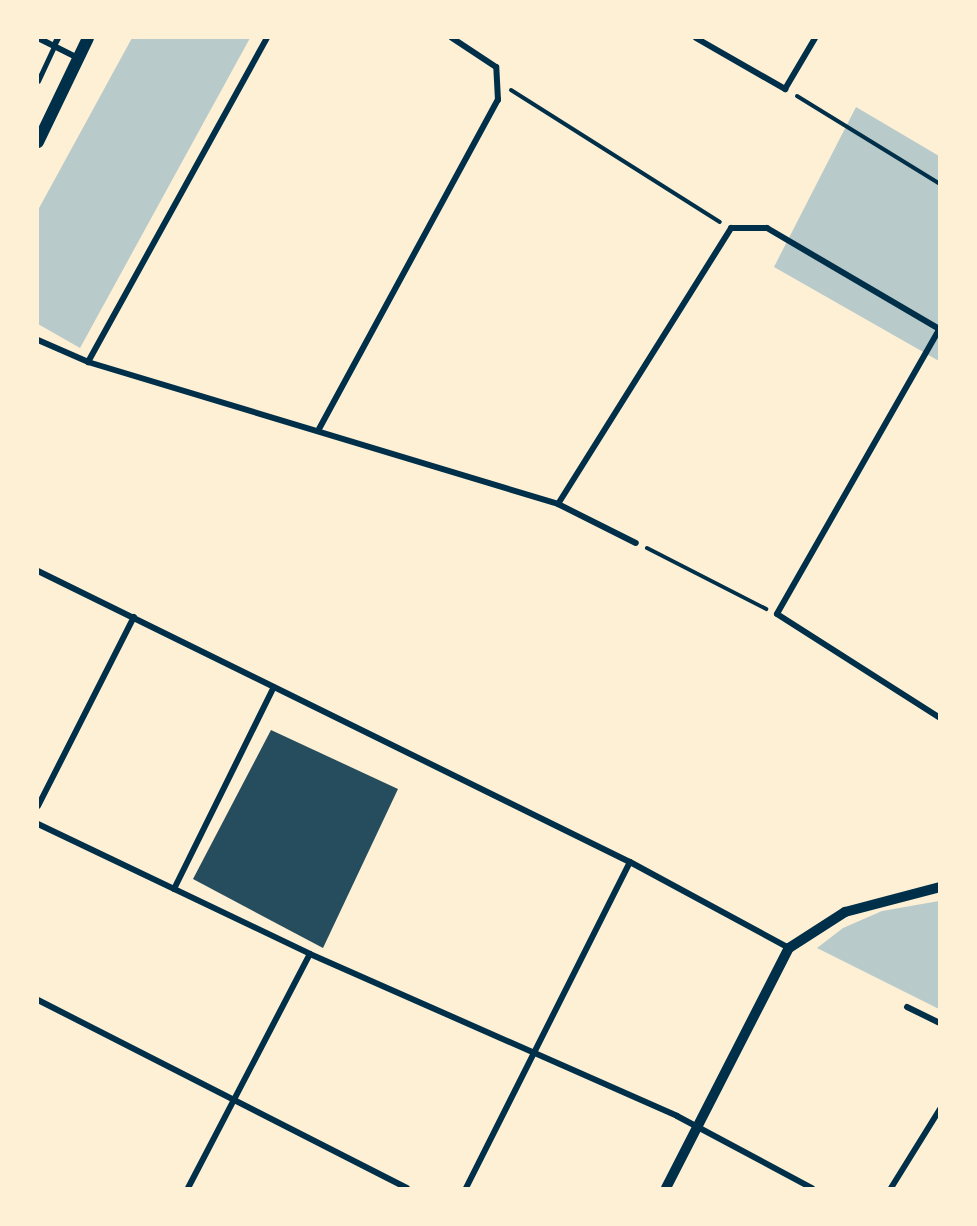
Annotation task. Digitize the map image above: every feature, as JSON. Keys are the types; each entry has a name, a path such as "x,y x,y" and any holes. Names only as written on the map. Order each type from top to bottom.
{"main road":[{"path":"38,141 88,38"}],"street":[{"path":"38,38 78,58"},
{"path":"54,46 58,38"},
{"path":"88,362 267,38"},
{"path":"319,429 498,100 500,84 496,67 452,38"},
{"path":"696,38 785,89 815,38"},
{"path":"558,504 731,228 767,228 939,328 777,614 939,718"},
{"path":"38,340 88,362 319,429 558,504 636,543"},
{"path":"38,571 630,862 789,948"},
{"path":"38,806 134,617"},
{"path":"174,889 274,687"},
{"path":"38,824 310,954 533,1050 696,1125 813,1188"},
{"path":"466,1188 533,1050 630,862"},
{"path":"666,1188 696,1125 789,948 845,912 939,887"},
{"path":"188,1188 232,1099 310,954"},
{"path":"38,1000 407,1188"},
{"path":"907,1007 939,1023"},
{"path":"891,1188 939,1109"}],"lane":[{"path":"38,81 54,46"}],"path":[{"path":"500,84 731,228"},
{"path":"785,89 939,184"},
{"path":"636,543 777,614"}],"shaded area":[{"path":"132,38 250,38 80,348 38,324 38,210"},
{"path":"856,107 939,156 939,361 774,267"},
{"path":"939,901 939,1009 817,948 843,928 882,911"}],"building":[{"path":"271,730 398,789 323,948 193,879"}]}
